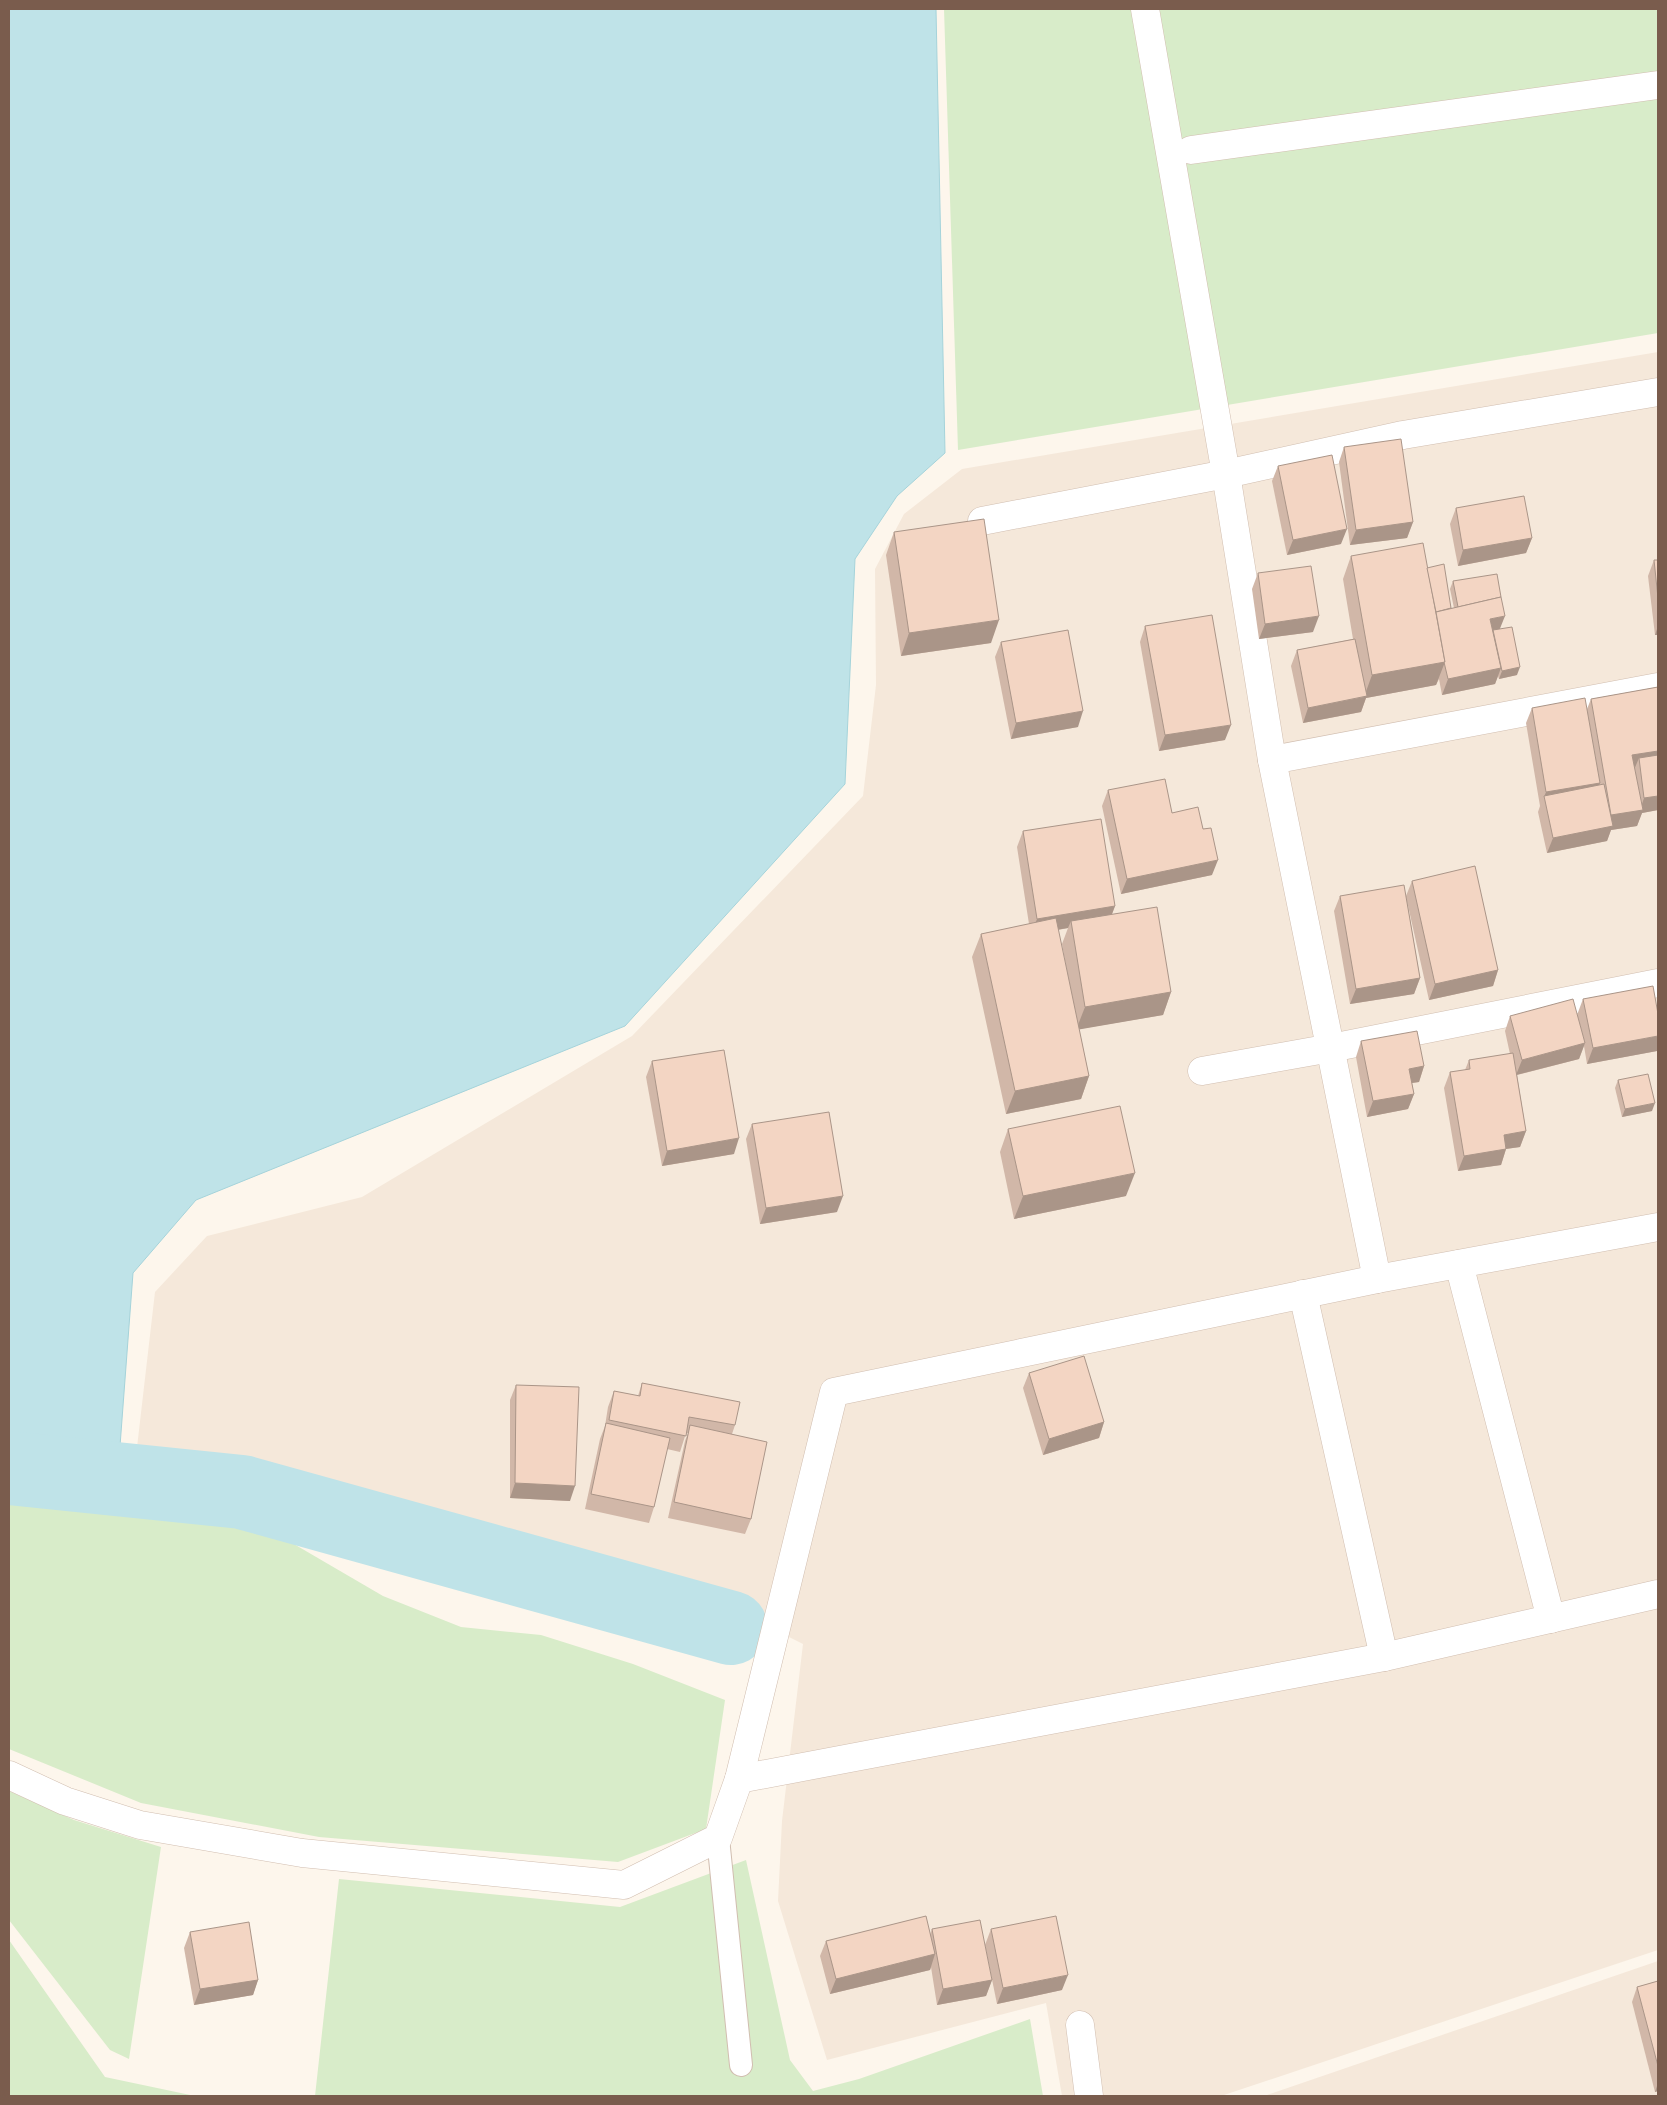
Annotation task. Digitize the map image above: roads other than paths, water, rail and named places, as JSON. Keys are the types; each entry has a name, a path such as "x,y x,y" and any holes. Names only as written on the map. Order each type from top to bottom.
{"street":[{"path":"1145,9 1226,474 1272,760 1377,1279"},
{"path":"1191,150 1658,85"},
{"path":"982,522 1226,474 1403,434 1658,392"},
{"path":"1272,760 1658,687"},
{"path":"1202,1071 1331,1048 1658,983"},
{"path":"9,1775 65,1801 140,1825 302,1853 624,1885 718,1838 738,1779 834,1392 1377,1279 1658,1227"},
{"path":"1459,1264 1551,1619"},
{"path":"1303,1294 1384,1657"},
{"path":"738,1779 1384,1657 1658,1594"},
{"path":"1080,2025 1089,2096"}],"lane":[{"path":"718,1838 741,2065"}],"water":[{"path":"9,9 936,9 945,453 897,496 855,559 845,784 625,1026 196,1200 133,1273 120,1446 9,1435"}],"waterway":[{"path":"9,1468 242,1492 731,1628"}]}
